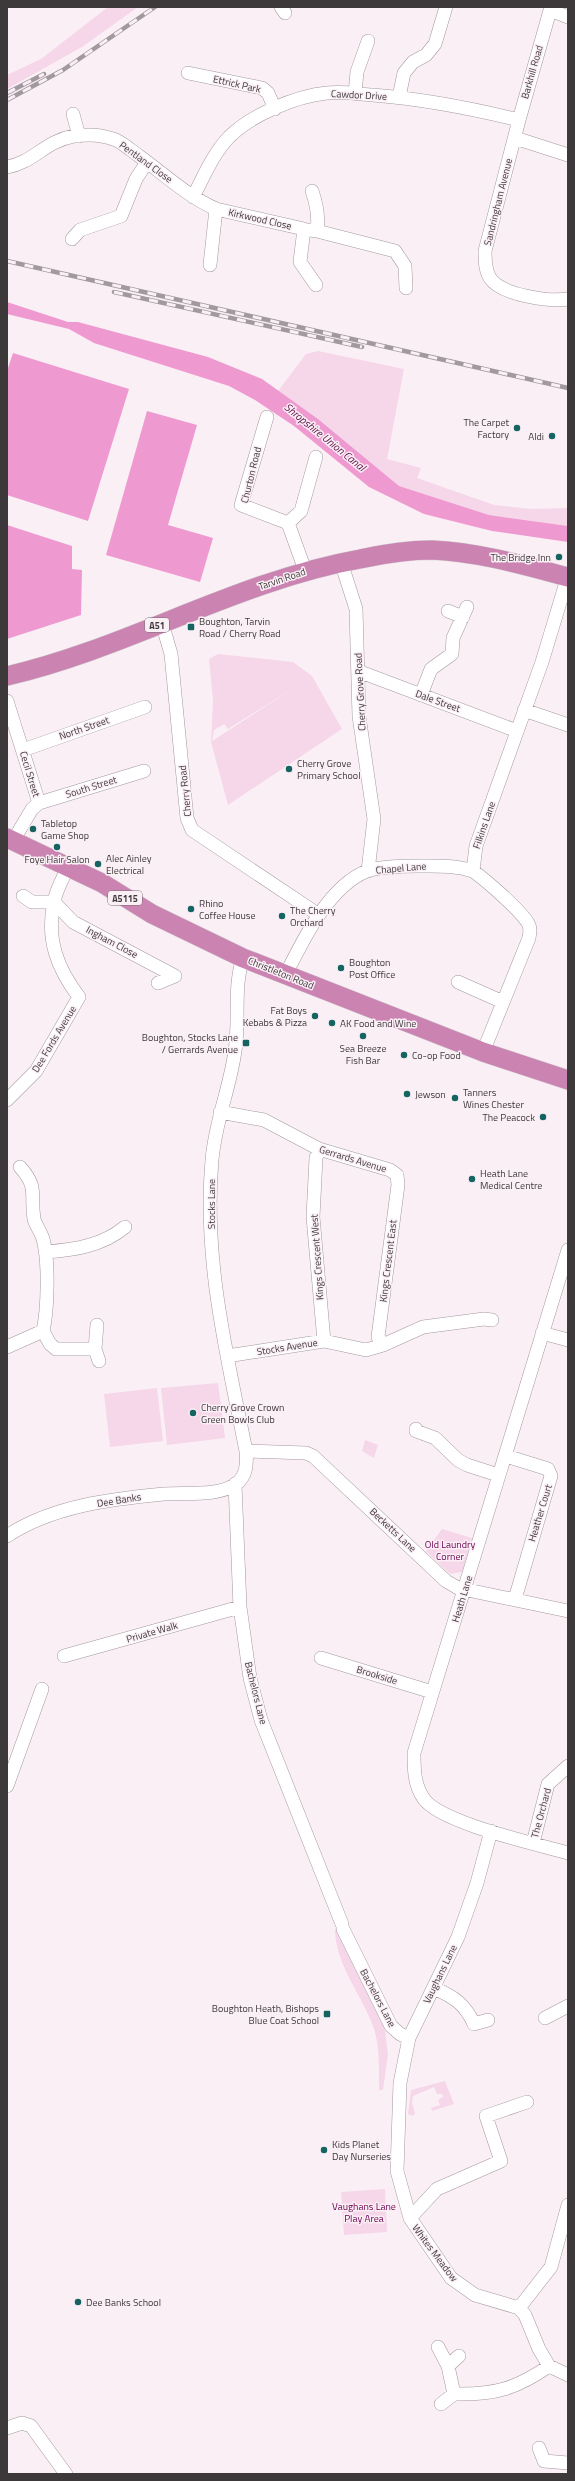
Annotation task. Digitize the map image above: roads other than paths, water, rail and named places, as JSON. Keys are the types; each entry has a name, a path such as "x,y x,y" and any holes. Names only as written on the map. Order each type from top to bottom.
{"highway":[{"name":"Tarvin Road","path":"7,676 95,650 162,623 305,570 340,562 388,554 431,550 484,556 568,576"},
{"name":"Christleton Road","path":"10,840 102,883 152,914 243,958 483,1052 568,1080"}],"street":[{"path":"399,97 404,73 413,62 426,54 435,44 446,7"},
{"path":"550,8 568,17"},
{"name":"Barkhill Road","path":"515,138 550,8"},
{"path":"355,94 357,72 368,41"},
{"name":"Ettrick Park","path":"188,73 262,88 268,93 275,109"},
{"name":"Cawdor Drive","path":"193,197 214,158 228,138 245,124 275,109 327,93 399,97 445,103 519,120"},
{"path":"73,114 78,136"},
{"name":"Pentland Close","path":"7,168 20,165 43,148 59,139 98,135 117,140 193,197"},
{"path":"515,138 568,155"},
{"name":"Sandringham Avenue","path":"515,138 485,251 485,266 490,278 500,288 511,293 559,301 568,300"},
{"path":"72,239 80,230 121,216 136,179 147,162"},
{"path":"312,191 318,208 317,231"},
{"name":"Kirkwood Close","path":"193,197 216,209 317,231 395,252 405,266 406,288"},
{"name":"Kirkwood Close","path":"210,264 216,209"},
{"name":"Kirkwood Close","path":"304,229 300,262 316,285"},
{"name":"Churton Road","path":"267,417 241,505 288,523"},
{"path":"305,570 288,523 301,511 316,458"},
{"name":"Cherry Grove Road","path":"340,562 356,609 360,723 374,819 368,871"},
{"name":"Filkins Lane","path":"473,871 476,846 550,638 568,576"},
{"path":"420,695 431,669 452,654 453,638 465,612 448,611"},
{"name":"Cherry Road","path":"162,623 171,654 186,818 192,830 319,915"},
{"name":"Dale Street","path":"358,671 517,731"},
{"name":"Cecil Street","path":"7,701 39,803 32,809 10,840"},
{"name":"North Street","path":"23,750 145,707"},
{"path":"524,710 568,725"},
{"name":"South Street","path":"39,803 144,771"},
{"name":"Chapel Lane","path":"286,974 319,915 337,894 368,871 406,866 457,866 473,871"},
{"path":"23,896 32,902 54,902 68,867"},
{"path":"473,871 527,922 530,930 529,938 483,1052"},
{"name":"Ingham Close","path":"54,902 73,922 175,976 158,983"},
{"name":"Dee Fords Avenue","path":"7,1100 36,1071 78,997 58,964 54,950 54,902"},
{"name":"Stocks Lane","path":"243,958 237,982 236,1046 220,1112 212,1162 212,1245 215,1291 246,1451"},
{"path":"458,982 503,1002"},
{"name":"Gerrards Avenue","path":"220,1112 264,1120 320,1149 390,1170 396,1175"},
{"name":"Kings Crescent West","path":"320,1149 316,1158 313,1218 324,1341"},
{"path":"20,1167 31,1179 34,1220 43,1238 45,1252 47,1313 43,1331 50,1344 56,1350 97,1355 98,1325"},
{"name":"Kings Crescent East","path":"383,1345 378,1337 398,1185 396,1175"},
{"path":"45,1252 87,1247 120,1235"},
{"name":"Heath Lane","path":"568,1250 414,1753 416,1785 424,1799 433,1810 491,1831 568,1853"},
{"name":"Stocks Avenue","path":"227,1356 324,1341 366,1350 383,1345 423,1327 487,1323"},
{"path":"7,1348 43,1331"},
{"path":"542,1333 568,1340"},
{"path":"416,1430 435,1438 458,1460 498,1475"},
{"path":"235,1484 242,1478 247,1466 246,1451"},
{"name":"Becketts Lane","path":"246,1451 306,1453 313,1456 446,1581 465,1590 568,1611"},
{"name":"Heather Court","path":"506,1456 548,1469 551,1476 514,1599"},
{"name":"Dee Banks","path":"7,1536 33,1521 68,1509 130,1498 218,1491 235,1484"},
{"name":"Bachelors Lane","path":"235,1484 240,1607 250,1678 261,1720 342,1927 391,2026 400,2034 409,2038"},
{"name":"Private Walk","path":"64,1656 240,1607"},
{"name":"Brookside","path":"321,1658 432,1692"},
{"path":"7,1786 42,1689"},
{"name":"The Orchard","path":"533,1843 548,1784 568,1766"},
{"name":"Vaughans Lane","path":"398,2119 400,2082 409,2038 458,1937 477,1883 491,1831"},
{"path":"434,1988 460,2002 466,2008 475,2030 488,2020"},
{"path":"545,2018 568,2006"},
{"path":"410,2218 437,2190 505,2160 486,2116 527,2102"},
{"name":"Whites Meadow","path":"398,2119 397,2171 410,2218 451,2278 462,2288 475,2295 519,2308"},
{"path":"568,2205 551,2267 519,2308 526,2315 539,2349 549,2366 568,2375"},
{"path":"438,2346 448,2366 454,2394"},
{"path":"448,2366 459,2356"},
{"path":"441,2404 454,2394 489,2394 501,2391 527,2381 549,2366"},
{"path":"7,2428 22,2423 31,2426 66,2474"},
{"path":"539,2448 541,2463 568,2463"}],"water":[{"name":"Shropshire Union Canal","path":"7,302 68,322 78,322 208,357 262,379 318,419 399,486 489,515 568,526 568,542 492,531 424,514 369,487 294,426 255,400 229,386 94,343 69,329 7,314"},
{"path":"13,353 129,389 88,521 7,495 7,371"},
{"path":"147,411 197,425 168,525 213,538 200,582 106,555"},
{"path":"7,525 72,546 72,569 82,570 81,615 7,639"}],"railway":[{"path":"7,100 63,70 155,7"},
{"path":"7,93 44,74"},
{"path":"7,261 568,388"},
{"path":"114,292 362,347"}],"place":[{"name":"The Carpet Factory","path":"517,428"},
{"name":"Aldi","path":"552,436"},
{"name":"The Bridge Inn","path":"559,557"},
{"name":"Boughton, Tarvin Road / Cherry Road","path":"191,627"},
{"name":"Cherry Grove Primary School","path":"289,769"},
{"name":"Tabletop Game Shop","path":"33,829"},
{"name":"Foye Hair Salon","path":"57,847"},
{"name":"Alec Ainley Electrical","path":"98,864"},
{"name":"Rhino Coffee House","path":"191,909"},
{"name":"The Cherry Orchard","path":"282,916"},
{"name":"Boughton Post Office","path":"341,968"},
{"name":"Fat Boys Kebabs & Pizza","path":"315,1016"},
{"name":"AK Food and Wine","path":"332,1023"},
{"name":"Sea Breeze Fish Bar","path":"363,1036"},
{"name":"Boughton, Stocks Lane / Gerrards Avenue","path":"246,1043"},
{"name":"Co-op Food","path":"404,1055"},
{"name":"Jewson","path":"407,1094"},
{"name":"Tanners Wines Chester","path":"455,1098"},
{"name":"The Peacock","path":"543,1117"},
{"name":"Heath Lane Medical Centre","path":"472,1179"},
{"name":"Cherry Grove Crown Green Bowls Club","path":"193,1413"},
{"name":"Boughton Heath, Bishops Blue Coat School","path":"327,2014"},
{"name":"Kids Planet Day Nurseries","path":"324,2150"},
{"name":"Dee Banks School","path":"78,2302"}],"park label":[{"name":"Old Laundry Corner","path":"450,1550"},
{"name":"Vaughans Lane Play Area","path":"364,2212"}]}
